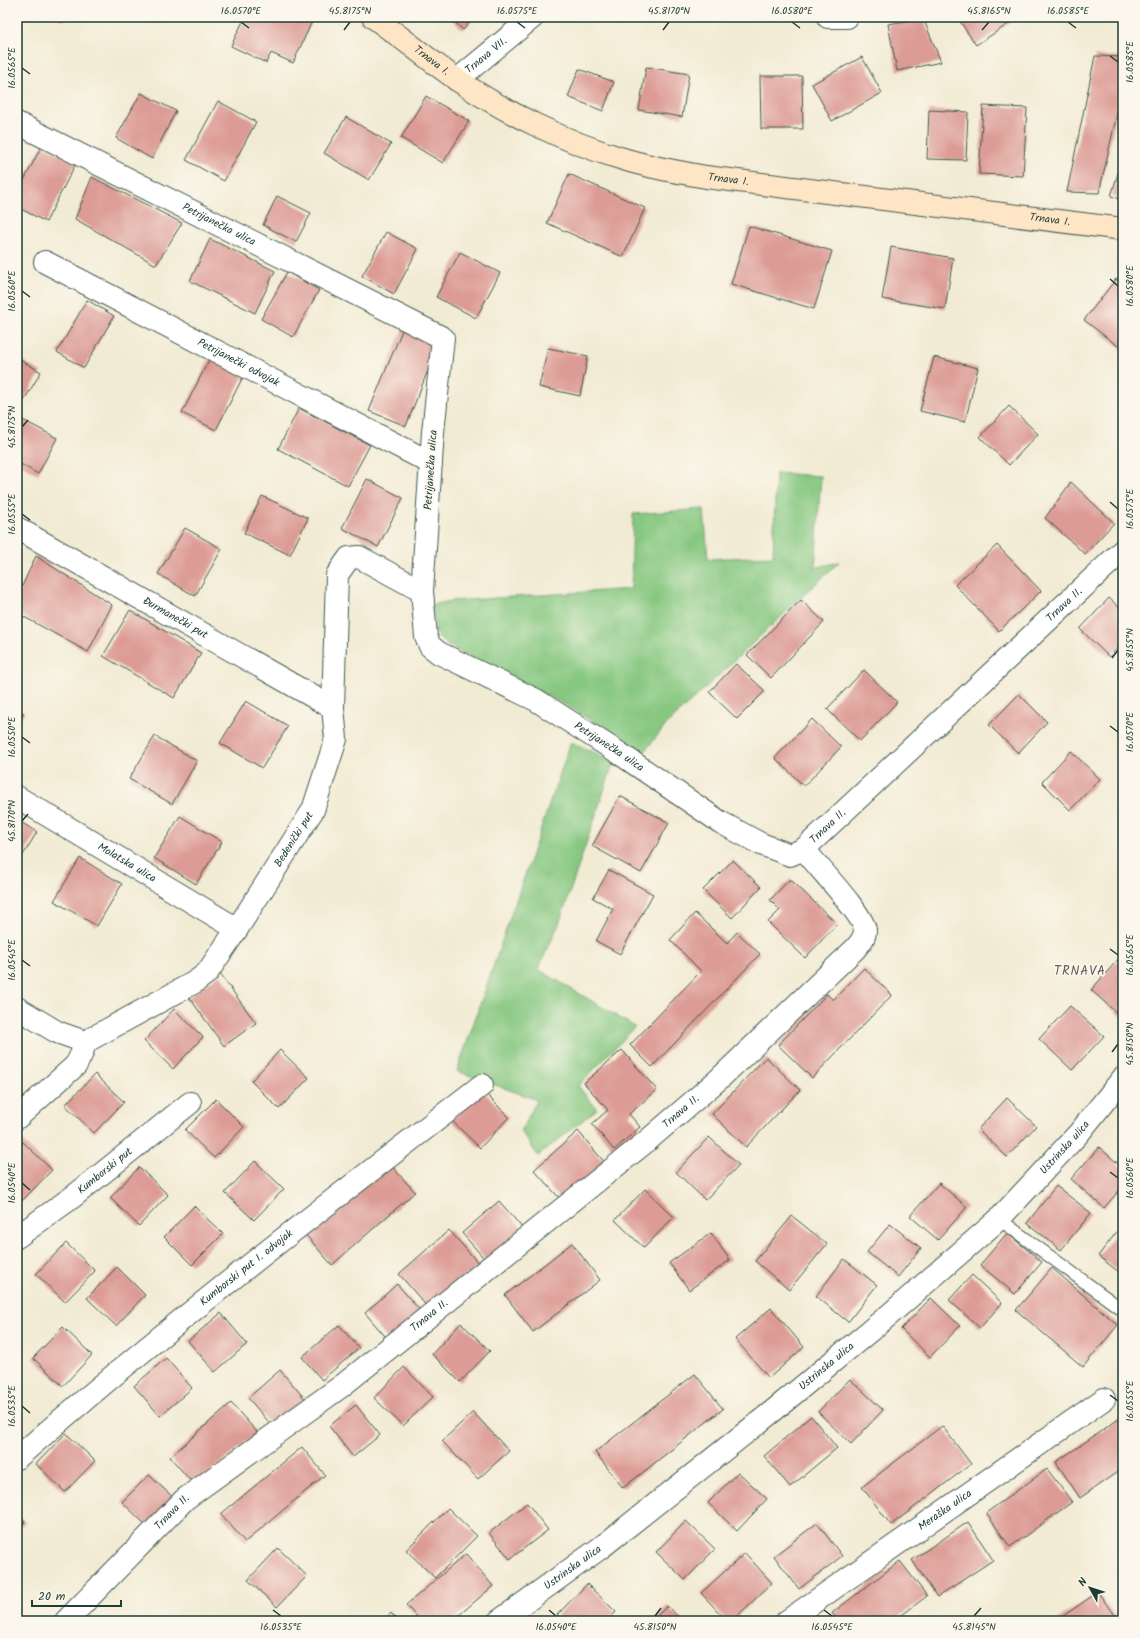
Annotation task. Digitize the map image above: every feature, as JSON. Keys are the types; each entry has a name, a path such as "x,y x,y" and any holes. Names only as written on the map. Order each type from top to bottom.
{"street":[{"name":"Trnava I.","path":"373,17 457,80 490,100 529,121 583,146 620,158 706,177 1123,229"},
{"name":"Trnava VII.","path":"457,80 533,17"},
{"path":"828,17 847,17"},
{"name":"Petrijanečka ulica","path":"17,123 443,338 431,463 422,591 426,637 430,646 439,653 536,700 625,757 720,822 761,844 790,854 804,850"},
{"name":"Petrijanečki odvojak","path":"45,262 431,463"},
{"name":"Đurmanečki put","path":"17,528 333,708"},
{"name":"Trnava II.","path":"66,1621 185,1499 343,1386 647,1141 719,1079 856,948 863,940 865,929 858,915 804,850 1123,550"},
{"name":"Bedenički put","path":"85,1042 195,982 207,973 313,810 336,739 333,708 337,575 349,558 359,557 422,591"},
{"name":"Molatska ulica","path":"17,797 237,929"},
{"path":"17,1008 57,1032 85,1042 82,1053 76,1065 17,1118"},
{"name":"Ustrinska ulica","path":"498,1621 603,1546 773,1411 889,1315 999,1219 1079,1132 1123,1078"},
{"name":"Kumborski put I. odvojak","path":"17,1458 72,1410 265,1253 482,1085"},
{"name":"Kumborski put","path":"17,1237 74,1196 190,1103"},
{"name":"Meraška ulica","path":"787,1621 1104,1399"}],"lane":[{"path":"999,1219 1120,1308"}],"green space":[{"path":"776,473 821,476 815,568 839,562 667,724 643,753 566,705 447,645 437,635 431,605 451,601 631,589 633,514 704,509 708,559 773,556"},
{"path":"571,742 614,761 559,924 538,969 635,1027 578,1086 597,1109 538,1156 521,1131 537,1100 457,1071"}],"building":[{"path":"56,17 66,17 64,21"},
{"path":"245,17 314,17 293,63 271,53 266,63 231,46"},
{"path":"450,17 475,17 463,30"},
{"path":"957,17 1010,17 1013,21 976,45"},
{"path":"923,18 941,62 897,71 888,24"},
{"path":"1095,56 1123,57 1123,87 1099,193 1067,192"},
{"path":"862,57 882,93 832,121 812,84"},
{"path":"646,67 689,74 682,117 639,110"},
{"path":"579,69 614,82 603,111 568,97"},
{"path":"760,76 802,76 803,129 761,129"},
{"path":"141,93 176,111 152,159 116,138"},
{"path":"426,96 469,121 443,163 401,138"},
{"path":"218,101 256,122 224,181 186,160"},
{"path":"983,106 1027,108 1023,176 979,174"},
{"path":"929,110 968,112 966,160 927,159"},
{"path":"346,117 391,144 369,180 324,153"},
{"path":"42,145 76,163 46,222 17,207 17,194"},
{"path":"1123,157 1123,200 1111,196"},
{"path":"569,174 645,208 623,257 547,223"},
{"path":"92,177 182,223 156,265 75,219"},
{"path":"277,196 311,213 296,242 263,225"},
{"path":"749,226 832,251 814,309 731,284"},
{"path":"386,232 418,249 394,294 362,276"},
{"path":"210,239 275,271 255,313 190,281"},
{"path":"891,247 953,258 945,309 882,299"},
{"path":"460,252 500,273 476,318 436,297"},
{"path":"287,272 319,290 293,337 261,319"},
{"path":"1116,279 1123,284 1123,350 1084,320"},
{"path":"87,300 114,316 84,368 57,352"},
{"path":"403,328 439,342 406,426 369,411"},
{"path":"548,348 588,356 580,396 539,387"},
{"path":"212,354 246,371 216,430 182,413"},
{"path":"934,357 978,368 965,422 920,411"},
{"path":"17,358 41,372 17,412"},
{"path":"1009,406 1038,434 1009,465 980,437"},
{"path":"299,408 370,445 348,486 278,449"},
{"path":"21,419 57,438 38,474 17,462 17,427"},
{"path":"367,479 403,498 378,547 342,528"},
{"path":"1071,482 1114,523 1085,554 1045,518"},
{"path":"262,496 308,518 290,555 244,533"},
{"path":"185,528 222,549 195,596 158,574"},
{"path":"997,545 1041,591 999,631 955,585"},
{"path":"36,556 112,605 88,652 17,613 17,597"},
{"path":"1109,598 1123,611 1123,642 1109,657 1080,629"},
{"path":"801,600 824,622 771,678 747,655"},
{"path":"130,610 201,653 174,698 103,656"},
{"path":"736,664 765,691 737,719 709,692"},
{"path":"864,670 897,702 860,741 827,709"},
{"path":"1019,694 1047,722 1018,753 989,725"},
{"path":"246,701 288,726 262,768 220,743"},
{"path":"17,709 24,713 17,724"},
{"path":"812,719 841,747 804,786 775,758"},
{"path":"155,736 197,761 172,804 129,779"},
{"path":"1071,751 1100,779 1070,810 1042,782"},
{"path":"620,796 669,823 641,873 592,846"},
{"path":"180,816 222,842 196,884 154,858"},
{"path":"17,820 37,832 17,865"},
{"path":"80,858 122,884 97,926 54,901"},
{"path":"733,860 761,887 732,918 703,890"},
{"path":"609,870 653,894 620,954 596,941 613,909 593,898"},
{"path":"790,879 837,924 805,958 768,922 780,910 770,900"},
{"path":"695,913 727,943 737,932 760,954 652,1067 630,1045 701,971 670,940"},
{"path":"1123,954 1123,1014 1121,1017 1091,990"},
{"path":"864,968 892,995 812,1078 778,1045 827,994 833,1000"},
{"path":"220,974 256,1023 224,1046 189,997"},
{"path":"1070,1006 1104,1036 1072,1070 1039,1039"},
{"path":"174,1009 203,1037 173,1069 144,1041"},
{"path":"280,1050 309,1078 279,1109 251,1081"},
{"path":"622,1050 657,1090 629,1114 640,1127 614,1150 592,1124 608,1110 584,1083"},
{"path":"766,1057 800,1090 746,1147 712,1114"},
{"path":"95,1074 124,1102 94,1133 65,1105"},
{"path":"481,1089 509,1117 480,1148 451,1120"},
{"path":"1007,1098 1036,1126 1007,1157 978,1129"},
{"path":"216,1099 244,1127 214,1158 185,1130"},
{"path":"1123,1129 1123,1139 1119,1136"},
{"path":"578,1131 606,1164 563,1202 534,1170"},
{"path":"709,1137 739,1165 705,1200 676,1172"},
{"path":"23,1142 52,1170 22,1201 17,1196 17,1149"},
{"path":"1099,1147 1123,1168 1123,1186 1104,1208 1071,1179"},
{"path":"255,1161 284,1189 254,1220 225,1193"},
{"path":"388,1162 415,1192 332,1265 305,1234"},
{"path":"139,1167 168,1195 139,1226 110,1198"},
{"path":"939,1183 967,1207 938,1240 910,1216"},
{"path":"1056,1186 1091,1213 1061,1250 1027,1223"},
{"path":"645,1189 674,1217 644,1248 615,1220"},
{"path":"499,1201 525,1231 488,1263 462,1233"},
{"path":"194,1206 223,1234 192,1265 164,1237"},
{"path":"792,1216 827,1244 789,1290 755,1261"},
{"path":"890,1224 921,1248 898,1277 867,1252"},
{"path":"1123,1224 1123,1275 1098,1256"},
{"path":"449,1230 480,1265 429,1309 399,1274"},
{"path":"711,1233 730,1260 689,1290 669,1263"},
{"path":"1007,1233 1042,1262 1015,1294 980,1265"},
{"path":"66,1243 95,1271 65,1302 36,1274"},
{"path":"572,1243 600,1280 533,1332 505,1295"},
{"path":"844,1259 877,1285 848,1322 816,1296"},
{"path":"117,1267 145,1295 116,1326 87,1298"},
{"path":"1052,1268 1118,1325 1083,1367 1016,1310"},
{"path":"972,1275 1002,1303 980,1328 949,1300"},
{"path":"397,1284 424,1315 391,1343 365,1313"},
{"path":"931,1298 960,1326 930,1357 901,1329"},
{"path":"771,1308 804,1347 769,1378 735,1339"},
{"path":"221,1313 247,1344 215,1372 188,1341"},
{"path":"461,1323 490,1351 460,1382 432,1354"},
{"path":"339,1325 359,1348 322,1380 302,1357"},
{"path":"63,1327 92,1355 63,1386 33,1358"},
{"path":"166,1358 192,1388 160,1416 134,1386"},
{"path":"404,1367 433,1397 403,1426 374,1398"},
{"path":"280,1370 306,1400 274,1428 248,1398"},
{"path":"695,1374 723,1409 623,1488 595,1452"},
{"path":"850,1379 883,1410 851,1444 818,1412"},
{"path":"231,1403 257,1432 195,1486 170,1457"},
{"path":"356,1405 380,1435 353,1457 329,1426"},
{"path":"473,1412 509,1451 478,1479 442,1441"},
{"path":"811,1416 837,1448 790,1487 764,1456"},
{"path":"1123,1416 1123,1468 1080,1498 1056,1462"},
{"path":"942,1426 971,1464 891,1525 862,1487"},
{"path":"66,1433 95,1461 65,1492 36,1464"},
{"path":"302,1447 325,1475 245,1542 221,1514"},
{"path":"1047,1469 1072,1502 1010,1547 986,1513"},
{"path":"738,1472 767,1499 737,1531 708,1503"},
{"path":"149,1475 177,1501 150,1529 122,1502"},
{"path":"527,1503 548,1530 510,1559 489,1533"},
{"path":"448,1508 477,1536 435,1578 406,1550"},
{"path":"17,1514 25,1522 17,1531"},
{"path":"686,1521 715,1549 685,1580 656,1552"},
{"path":"968,1522 993,1560 937,1597 912,1560"},
{"path":"817,1523 842,1556 799,1589 774,1556"},
{"path":"278,1548 307,1576 277,1607 248,1580"},
{"path":"745,1553 772,1583 732,1621 727,1621 701,1593"},
{"path":"466,1554 493,1586 452,1621 420,1621 406,1605"},
{"path":"900,1561 927,1596 894,1621 838,1621 832,1613"},
{"path":"587,1584 616,1612 607,1621 564,1621 557,1615"},
{"path":"1098,1592 1118,1621 1056,1621"},
{"path":"667,1606 683,1621 652,1621"},
{"path":"391,1613 399,1621 384,1621"}],"district":[{"name":"TRNAVA","path":"1080,971"}]}
